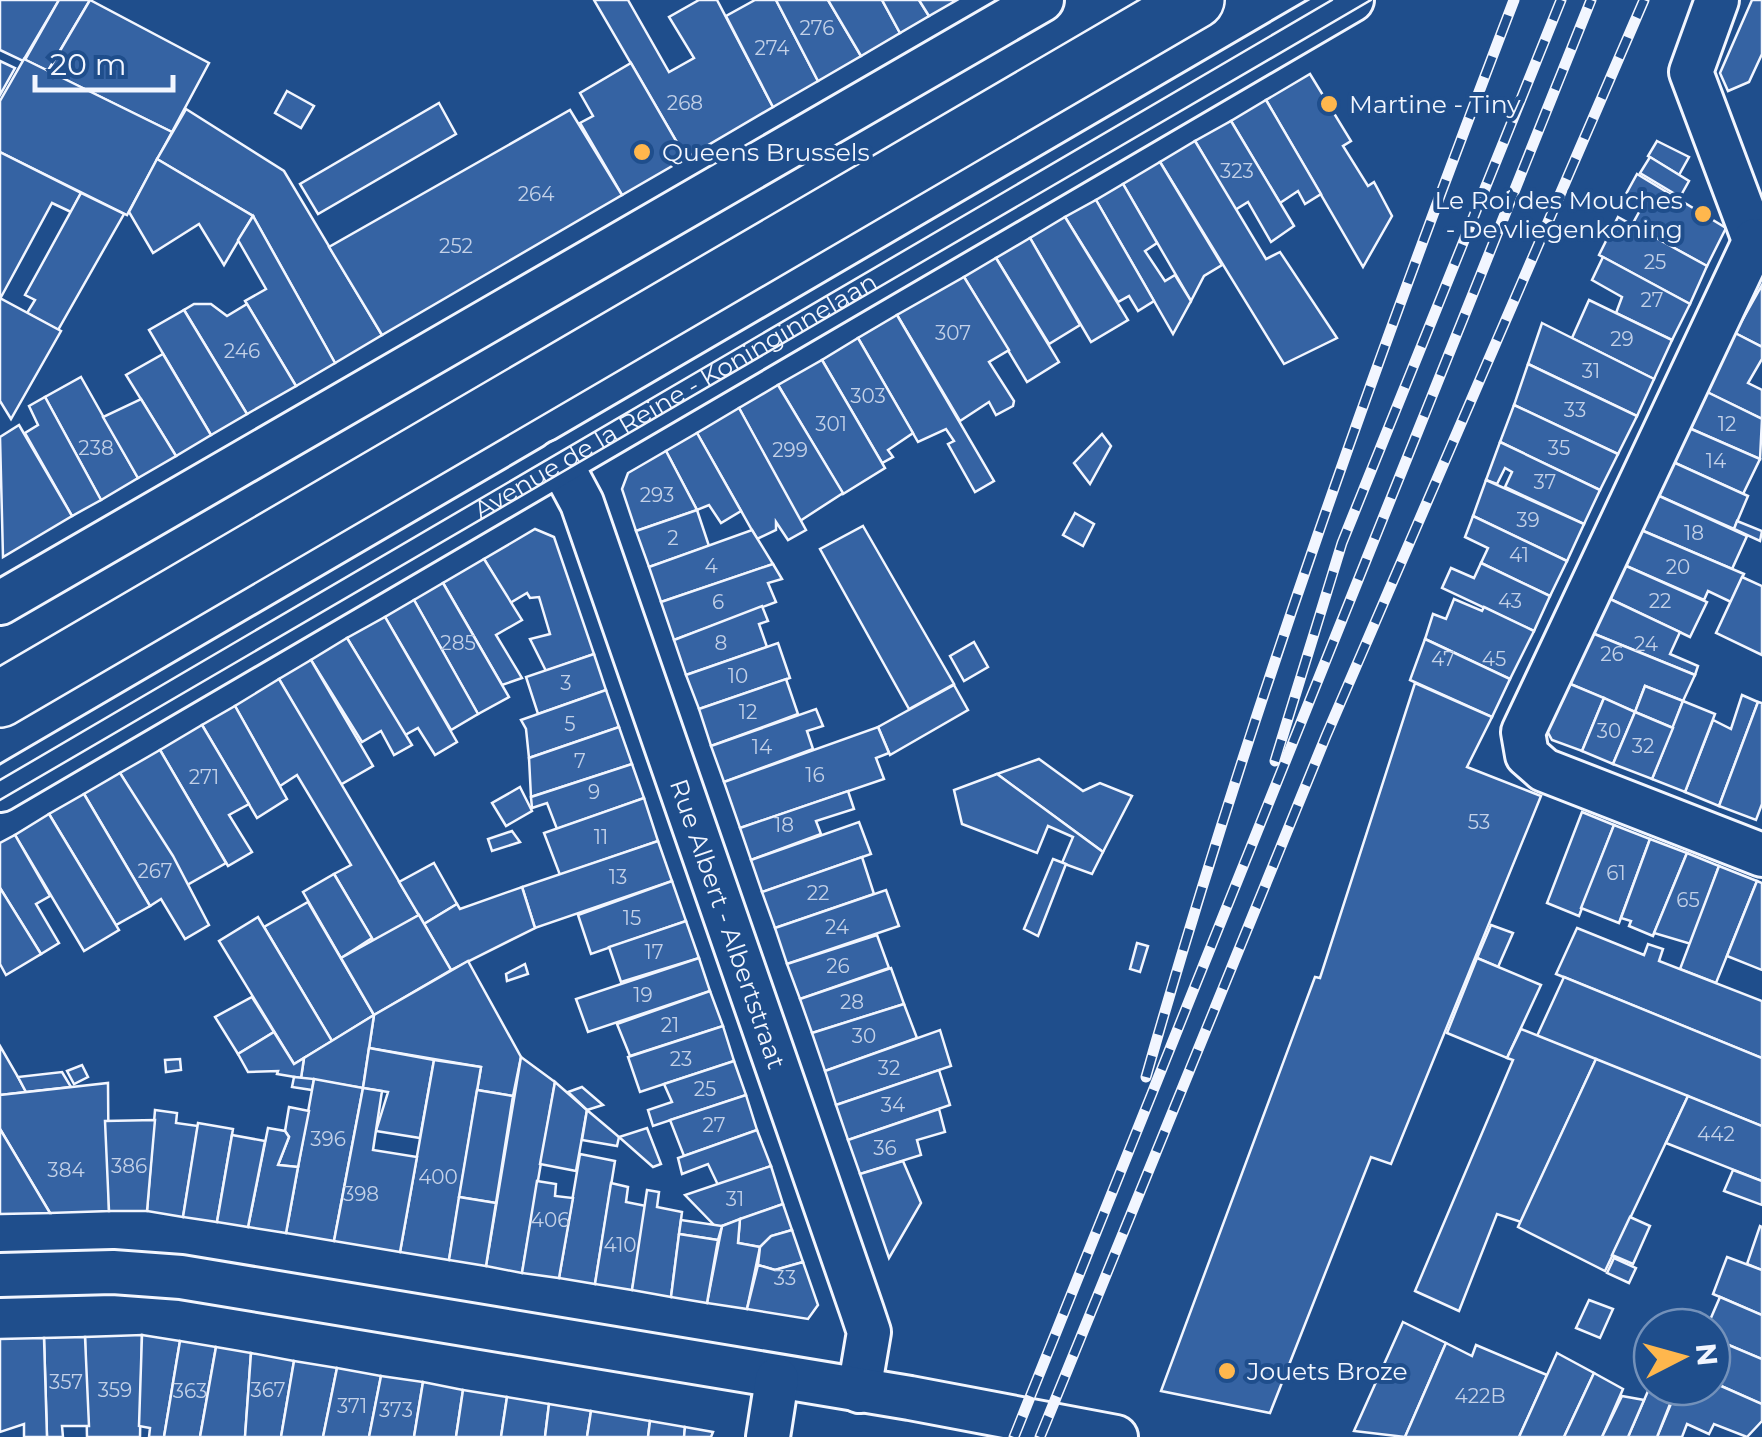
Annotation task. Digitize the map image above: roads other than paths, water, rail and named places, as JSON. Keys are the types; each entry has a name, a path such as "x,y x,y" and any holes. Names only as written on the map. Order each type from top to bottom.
{"main road":[{"path":"0,699 1196,0"}],"street":[{"path":"0,603 1042,0"},
{"name":"Avenue de la Reine - Koninginnelaan","path":"0,790 1352,0"},
{"path":"1717,0 1691,72 1758,244 1522,732 1527,756 1544,770 1762,855"},
{"name":"Rue Albert - Albertstraat","path":"560,462 582,502 862,1311 868,1332 859,1391"},
{"path":"0,1275 114,1272 181,1277 1116,1437"},
{"path":"768,1437 778,1379"}],"tram line":[{"path":"0,780 1332,0"},
{"path":"0,800 1371,0"}],"railway":[{"path":"1146,1077 1228,804 1318,534 1514,0"},
{"path":"1275,761 1342,543 1561,0"},
{"path":"1014,1437 1591,0"},
{"path":"1040,1437 1326,736 1644,0"}],"place":[{"name":"Martine - Tiny","path":"1329,104"},
{"name":"Queens Brussels","path":"642,152"},
{"name":"Le Roi des Mouches - De vliegenkoning","path":"1703,214"},
{"name":"Jouets Broze","path":"1227,1371"}]}
